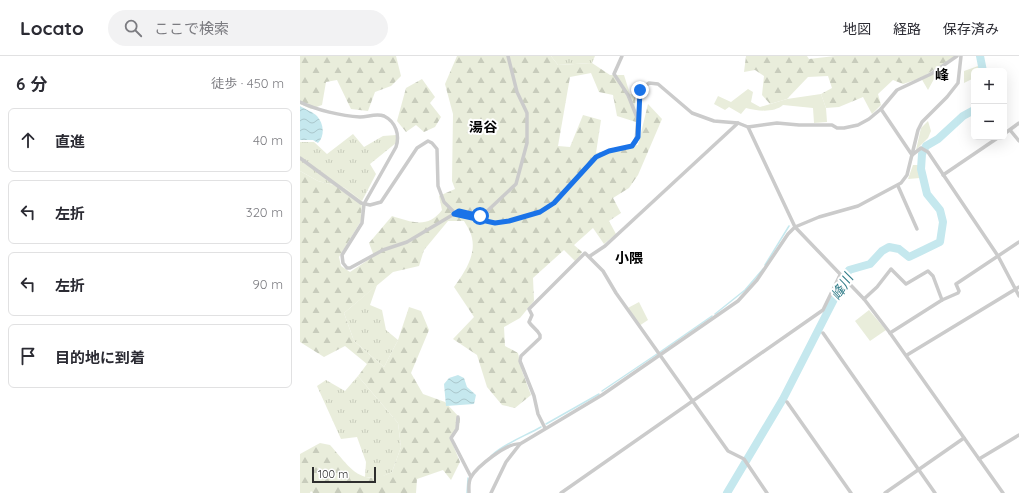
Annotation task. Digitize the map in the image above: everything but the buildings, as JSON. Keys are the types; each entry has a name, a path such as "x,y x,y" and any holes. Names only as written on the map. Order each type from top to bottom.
{"street":[{"path":"300,102 311,107 354,116 382,115 389,119 395,127 398,141 396,147 364,204 362,223 342,255 342,264 347,268 355,267 379,252 407,242 459,211 480,216 484,215 518,179 527,143 528,119 527,113 517,92 508,56"},
{"path":"622,56 614,74 628,95 635,116 639,121"},
{"path":"300,158 364,204 370,205 381,202 414,153 421,144 428,141 437,149 438,186 444,202 454,214 495,223 509,221 545,210 554,203 596,157 609,151 632,146 638,137 640,90 646,84 653,82 665,89 692,113 702,118 738,123 748,127 777,123 799,125 832,124 837,128 844,128 864,122 881,109 897,90 931,74 957,56"},
{"path":"492,492 506,462 520,444 602,395 727,310 743,296 757,280 794,226 858,206 898,186 907,175 922,122 947,97 958,83 961,56"},
{"path":"881,109 912,155"},
{"path":"590,256 605,246 738,123"},
{"path":"1007,132 1019,123"},
{"path":"748,127 794,226 864,300 890,332 1003,493"},
{"path":"1010,130 1019,141"},
{"path":"943,174 994,140"},
{"path":"912,155 921,148 926,150 998,256 1019,296"},
{"path":"898,186 917,228"},
{"path":"890,332 942,300 958,293 959,291 956,284 1019,242"},
{"path":"545,428 538,414 534,396 520,362 521,356 540,338 538,330 529,322 532,315 529,309 585,253 590,256 603,271 616,293 728,451 744,460 767,493"},
{"path":"864,300 877,287 891,269 906,284 928,271 933,276 942,300"},
{"path":"561,493 823,310 840,275"},
{"path":"907,355 1019,287"},
{"path":"823,333 935,493"},
{"path":"787,402 851,493"},
{"path":"458,417 457,429 451,438 471,477"},
{"path":"979,458 1019,435"},
{"path":"885,493 964,438"},
{"path":"469,493 471,477 498,451 510,445 520,444"}],"green space":[{"path":"300,56 396,56 401,76 391,86 375,92 368,111 351,109 337,80 326,82 322,105 311,109 300,104"},
{"path":"457,56 551,56 558,65 592,63 610,75 624,75 630,94 635,95 636,122 617,116 613,95 599,92 591,73 570,77 558,146 570,147 583,115 601,120 596,153 638,145 648,104 662,119 638,175 629,188 613,198 621,213 609,221 616,234 604,244 593,228 574,245 582,252 576,262 564,250 533,278 534,301 520,318 504,327 505,346 518,353 522,371 531,395 515,408 502,405 487,387 477,355 453,339 474,317 454,287 471,258 473,245 469,229 464,221 448,221 424,250 419,266 393,272 344,313 354,341 384,367 398,340 409,307 421,311 429,330 411,373 423,394 445,402 460,418 459,429 451,440 460,462 451,480 443,470 417,479 416,493 313,493 311,491 310,493 300,493 300,454 320,443 330,445 356,473 372,478 392,472 401,447 398,423 358,376 367,364 345,346 324,357 300,342 300,171 318,181 345,188 362,201 361,221 339,257 341,266 350,272 374,256 369,243 392,216 412,222 425,222 437,216 442,210 439,196 455,189 452,181 453,114 445,84"},
{"path":"551,56 595,56 592,63 558,65"},
{"path":"746,56 807,56 809,59 835,56 955,56 921,78 903,84 893,80 878,94 881,105 872,114 863,97 839,107 826,108 821,94 832,88 828,76 808,77 787,99 770,104 762,95 764,76 755,70 744,72"},
{"path":"944,64 946,72 934,79 928,90 921,78"},
{"path":"981,65 982,68 972,68"},
{"path":"971,69 971,80 964,83 964,71"},
{"path":"422,79 435,97 430,103 441,117 435,127 424,132 416,125 406,132 397,121 406,88"},
{"path":"748,89 753,92 751,102 760,107 787,99 821,94 826,108 827,122 814,123 813,108 783,105 779,108 770,110 755,110 746,108 741,114 729,107 725,110 714,104 718,96 731,102"},
{"path":"928,121 931,131 928,138 916,150 921,128"},
{"path":"353,134 364,147 383,136 396,135 396,143 370,164 376,174 362,201 345,188 318,181 300,171 300,142 314,142 327,154"},
{"path":"913,165 920,165 920,178 908,179"},
{"path":"377,285 370,305 382,310 386,330 398,340 384,367 354,341 344,313"},
{"path":"639,302 648,320 639,326 626,309"},
{"path":"869,310 886,330 870,341 855,321"},
{"path":"358,376 398,423 401,447 392,472 379,478 365,477 366,462 357,437 341,439 317,386 326,380 345,391"}],"water":[{"path":"300,106 317,116 321,123 323,133 318,143 313,140 300,140"},
{"path":"458,375 464,378 467,387 476,395 474,404 446,406 444,384 449,378"}],"waterway":[{"name":"峰川","path":"980,56 982,68"},
{"name":"峰川","path":"727,493 783,399 849,270 870,264 882,251 889,247 899,249 909,257 940,242 943,222 940,210 927,194 921,169 922,154 926,146 938,139 963,116 971,112"},
{"path":"765,265 789,226"},
{"path":"715,314 745,290 763,269"},
{"path":"660,352 712,316"},
{"path":"602,391 657,354"},
{"path":"546,424 599,394"},
{"path":"491,456 508,444 541,427"},
{"path":"467,493 468,478"}],"district":[{"name":"峰","path":"942,75"},
{"name":"湯谷","path":"483,127"},
{"name":"小隈","path":"629,258"}],"route":[{"path":"480,216 459,211 454,214 483,222 502,223 540,212 550,207 596,157 609,151 632,146 638,137 640,90"}]}
